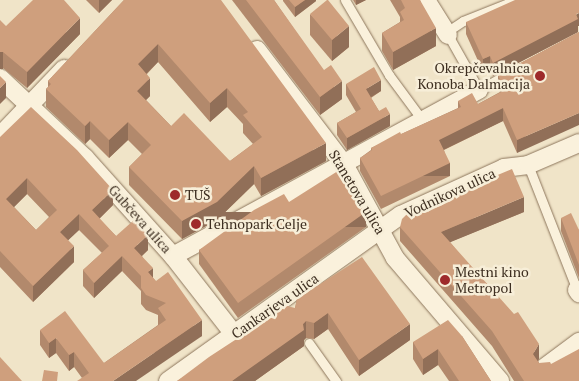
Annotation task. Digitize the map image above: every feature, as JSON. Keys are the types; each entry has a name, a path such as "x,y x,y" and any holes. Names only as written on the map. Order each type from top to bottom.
{"street":[{"path":"426,0 448,35"},
{"name":"Stanetova ulica","path":"249,39 344,164 395,258 500,381"},
{"path":"0,136 76,56"},
{"name":"Gubčeva ulica","path":"0,78 30,104 85,158 174,256 234,334"},
{"path":"174,256 479,90"},
{"name":"Vodnikova ulica","path":"380,230 401,215 504,168 528,165 579,143"},
{"name":"Cankarjeva ulica","path":"168,381 234,334 282,306 380,230"},
{"path":"544,368 579,342"}],"lane":[{"path":"345,0 389,75 423,121"},
{"path":"516,0 463,21 451,29 448,35 479,90 516,70"},
{"path":"528,165 578,292"},
{"path":"308,343 336,381"}],"building":[{"path":"33,0 64,0 80,18 27,72 3,52 0,52 0,20 6,26"},
{"path":"124,0 221,0 326,143 261,178 254,166 217,202 182,221 129,167 151,145 128,122 109,140 90,121 85,126 46,89 51,84 48,81","holes":["158,44 210,103 227,88 248,112 243,115 262,137 230,161 184,113 171,126 137,91 150,78 138,64"]},
{"path":"246,0 274,0 324,70 331,65 342,81 320,97"},
{"path":"289,0 305,0 295,7"},
{"path":"327,0 349,26 332,40 310,14"},
{"path":"401,0 420,0 436,28 393,52 382,33 404,20 400,12 405,8"},
{"path":"515,0 579,0 579,13 576,14 578,19 493,63 490,56 483,59 466,22"},
{"path":"579,32 579,113 517,140 503,108 439,140 450,163 381,196 360,158 372,150 371,148 400,132 401,134 461,107 458,101 472,93 478,104 505,90 498,75"},
{"path":"374,67 381,80 366,89 379,111 386,107 390,114 347,138 337,123 361,109 346,84"},
{"path":"0,76 6,82 0,88"},
{"path":"31,107 77,150 113,190 92,210 116,236 134,220 148,235 134,248 153,268 148,272 156,281 168,272 202,320 113,381 77,381 89,373 74,352 69,355 56,338 49,343 40,330 65,311 104,363 166,320 158,308 166,303 146,295 141,288 141,276 122,256 94,283 83,270 109,246 79,214 60,232 74,246 33,286 0,251 0,137","holes":["27,178 57,210 36,230 6,199"]},
{"path":"341,169 366,212 238,303 199,250 254,210 284,194 289,202"},
{"path":"512,169 524,197 441,232 514,314 518,312 539,344 533,354 539,363 550,362 551,364 579,349 579,381 524,381 492,331 400,227 402,219 409,212"},
{"path":"571,213 579,230 579,265 561,218"},
{"path":"362,257 410,324 359,360 328,313 314,323 306,321 303,324 304,330 232,381 177,381 209,357 287,306 295,308 297,299"},
{"path":"448,320 462,336 491,381 459,381 438,349 423,359 413,342"},
{"path":"0,357 22,381 0,381"},
{"path":"44,370 58,372 57,381 42,381"}],"place":[{"name":"Okrepčevalnica Konoba Dalmacija","path":"540,76"},
{"name":"TUŠ","path":"175,195"},
{"name":"Tehnopark Celje","path":"196,224"},
{"name":"Mestni kino Metropol","path":"445,280"}]}
